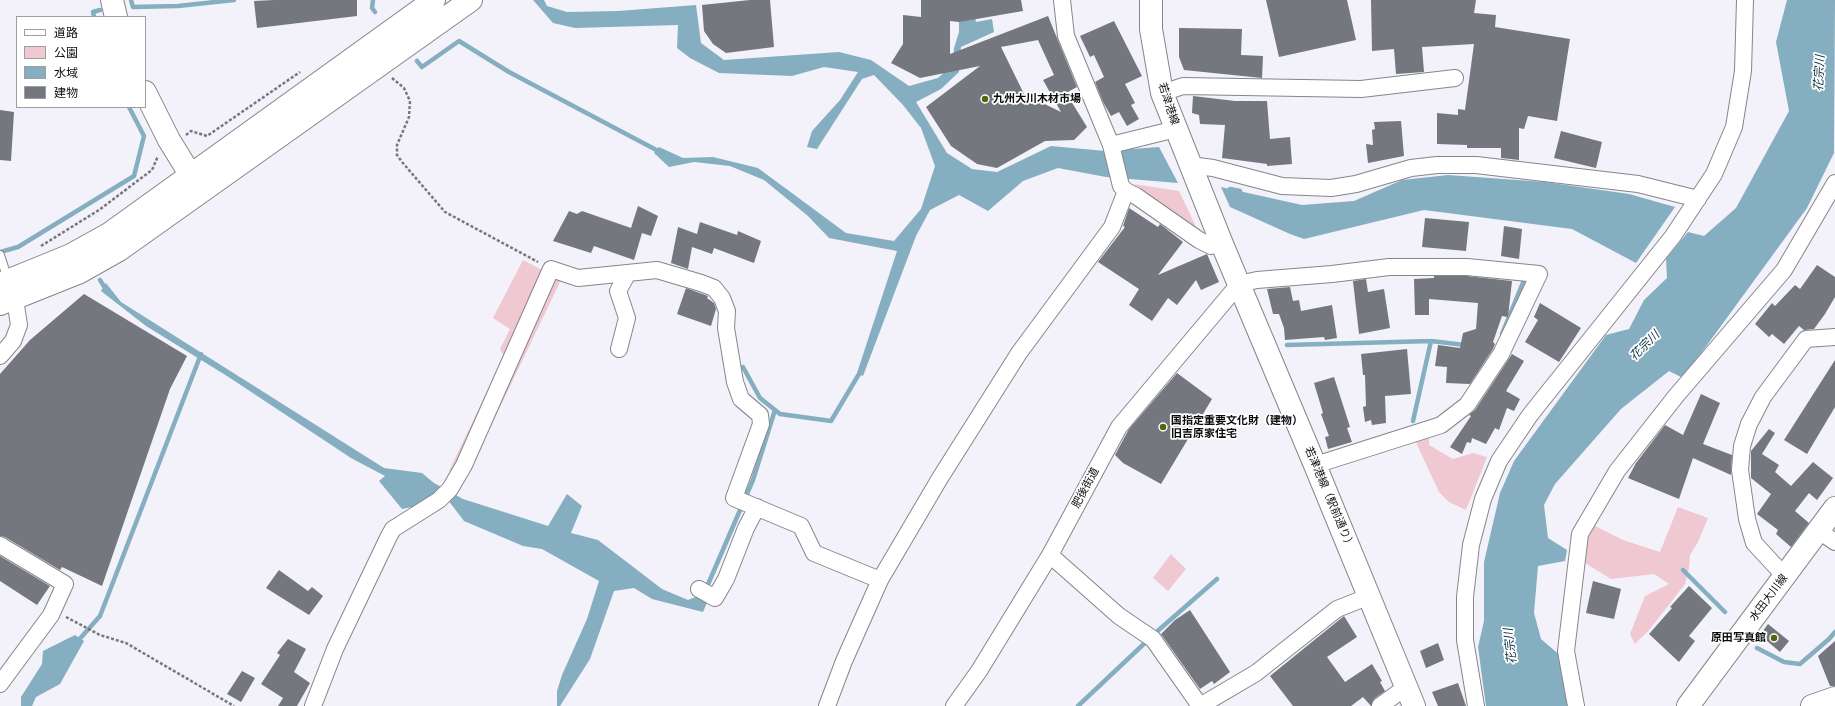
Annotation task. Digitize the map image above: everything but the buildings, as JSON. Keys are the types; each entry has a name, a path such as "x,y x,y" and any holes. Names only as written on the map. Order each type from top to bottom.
{"street":[{"path":"112,0 116,16"},
{"path":"196,184 434,0"},
{"path":"0,356 13,341 19,325 6,292 196,184 378,66 471,0"},
{"path":"826,706 880,580 940,478 1019,353 1112,227 1123,188 1111,145 1066,36 1062,0"},
{"path":"1145,0 1151,0"},
{"name":"若津港線","path":"1151,0 1151,30 1162,92 1205,202"},
{"path":"1476,706 1465,640 1465,597 1471,545 1482,498 1499,461 1530,415 1669,242 1714,174 1734,127 1743,71 1745,0"},
{"path":"1162,92 1183,86 1361,89 1455,78"},
{"path":"146,94 169,140 196,184"},
{"path":"1111,145 1176,129"},
{"path":"1192,170 1213,168 1282,186 1331,188 1356,184 1411,168 1437,165 1476,165 1638,184 1698,199"},
{"path":"1576,706 1566,650 1580,534 1617,471 1676,396 1784,270 1835,183"},
{"path":"1123,188 1199,240 1211,246 1222,244"},
{"name":"若津港線（駅前通り）","path":"1205,202 1370,596 1410,696"},
{"path":"1239,284 1257,280 1332,274 1389,267 1467,267 1539,274 1501,354 1467,405 1441,425 1315,465"},
{"path":"313,706 335,649 393,529 445,494 464,466 551,269 578,278 657,270 714,288 722,298 727,312 726,328 735,382 741,399 760,415 761,424 734,498 801,526 814,553 880,580"},
{"path":"619,350 627,318 618,291 628,273"},
{"name":"肥後街道","path":"954,706 979,671 1050,555 1119,427 1239,284"},
{"path":"1786,575 1779,570 1754,544 1747,519 1740,470 1742,446 1749,424 1764,398 1806,339 1835,337"},
{"path":"703,591 715,598 726,579 746,528 749,504"},
{"name":"水田大川線","path":"1688,706 1786,575 1827,536 1835,508"},
{"path":"0,545 65,584 53,610 0,684"},
{"path":"1050,555 1119,616 1151,637 1205,705 1256,673 1338,609 1370,596"},
{"path":"1380,706 1410,696"},
{"path":"1812,706 1835,698"}],"lane":[{"path":"0,255 6,292"}],"path":[{"path":"378,66 404,88 410,101 409,117 397,145 397,155 402,162 445,212 551,269"},
{"path":"184,137 191,132 207,136 306,68"},
{"path":"40,247 99,210 152,170 157,157 162,153"},
{"path":"53,610 96,633 126,642 234,706"}],"green space":[{"path":"1134,184 1179,191 1196,227"},
{"path":"523,260 561,280 464,482 449,471 504,356 500,349 510,329 493,318"},
{"path":"1429,432 1429,445 1453,459 1473,453 1487,457 1466,510 1449,502 1439,492 1413,436"},
{"path":"1678,507 1708,518 1698,542 1690,555 1689,568 1685,584 1650,629 1635,644 1630,634 1645,596 1669,584 1654,574 1611,579 1585,563 1588,537 1593,525 1623,540 1660,552"},
{"path":"1171,554 1186,569 1168,591 1153,578"}],"water":[{"path":"533,0 544,0 547,6 567,12 618,11 696,5 701,43 724,60 839,52 871,60 909,86 938,78 953,64 954,48 959,32 959,0 973,0 976,22 992,19 994,32 961,47 959,72 941,89 916,102 947,153 972,169 997,172 1051,146 1105,151 1159,147 1178,183 1106,177 1058,168 1023,181 988,211 959,195 930,210 916,236 863,376 857,373 897,251 829,238 808,216 764,180 730,166 694,162 669,167 654,153 659,147 683,158 713,157 758,168 846,233 894,241 921,209 935,166 921,128 903,105 874,75 862,79 817,149 807,147 812,131 840,100 858,72 824,67 792,76 719,73 690,58 677,48 678,25 575,28 553,23"},
{"name":"花宗川","path":"1787,0 1835,0 1834,153 1807,208 1683,378 1669,371 1621,409 1555,484 1544,505 1548,538 1567,550 1565,561 1538,566 1534,613 1541,639 1562,657 1569,706 1486,706 1478,647 1484,621 1484,562 1500,493 1514,461 1606,335 1629,329 1644,300 1667,278 1666,259 1688,232 1704,236 1736,208 1789,111 1776,42"},
{"path":"1448,175 1545,182 1629,194 1675,207 1636,263 1572,229 1424,210 1304,239 1230,207 1221,187 1302,205 1354,201 1402,180"},
{"path":"106,283 121,302 384,468 422,473 434,483 463,499 548,526 567,494 582,506 571,533 598,540 662,589 688,600 700,595 708,600 703,612 652,599 634,588 614,591 590,659 560,706 557,706 557,691 562,675 587,619 599,581 542,549 523,546 464,521 448,500 402,509 379,481 385,476 351,458 227,376 146,326 101,291"},
{"path":"75,635 84,641 60,684 36,697 32,706 21,706 21,697 42,664 43,651"}],"waterway":[{"path":"131,0 133,7 178,6 234,0"},
{"path":"373,0 372,8 375,12"},
{"path":"94,16 93,12 100,10"},
{"path":"417,61 422,67 459,41 509,72 662,153"},
{"path":"0,252 18,247 134,176 144,136 130,108"},
{"path":"1230,189 1240,191"},
{"path":"100,280 107,291"},
{"path":"1502,334 1524,280"},
{"path":"1287,345 1431,341 1465,345"},
{"path":"1413,421 1431,341"},
{"path":"77,642 100,616 201,354"},
{"path":"743,367 760,398 780,414 831,421 862,369"},
{"path":"706,589 753,480 775,410"},
{"path":"1683,570 1725,612"},
{"path":"1153,635 1217,579"},
{"path":"1757,648 1784,662 1800,664 1835,632"},
{"path":"1078,706 1148,640"}],"place":[{"name":"九州大川木材市場","path":"985,99"},
{"name":"国指定重要文化財（建物） 旧吉原家住宅","path":"1163,427"},
{"name":"原田写真館","path":"1774,638"}]}
